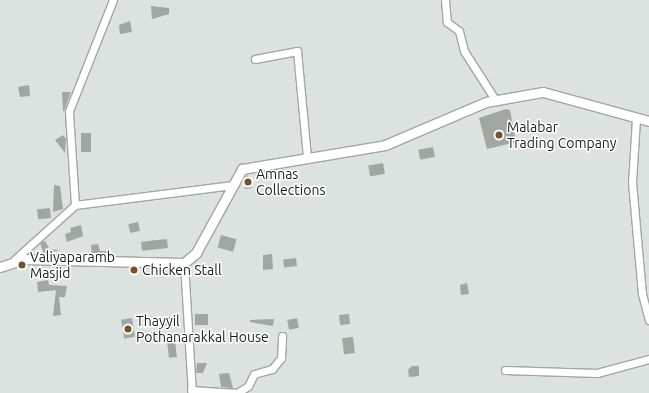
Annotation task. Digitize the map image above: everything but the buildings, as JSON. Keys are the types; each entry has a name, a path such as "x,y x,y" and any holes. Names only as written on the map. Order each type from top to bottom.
{"main road":[{"path":"0,267 14,260 184,264 196,253 242,169 248,166 307,156 385,145 496,100 543,92 636,119 649,121"}],"street":[{"path":"75,205 69,111 113,0"},
{"path":"445,0 447,22 459,31 464,51 496,100"},
{"path":"255,59 297,51 307,156"},
{"path":"636,119 632,182 642,294 649,320"},
{"path":"14,260 75,205 232,185"},
{"path":"184,264 192,392 237,393 248,386 254,374 272,369 282,358 282,336"},
{"path":"505,370 597,373 649,359"}],"place":[{"name":"Malabar Trading Company","path":"499,135"},
{"name":"Amnas Collections","path":"248,182"},
{"name":"Valiyaparamb Masjid","path":"22,265"},
{"name":"Chicken Stall","path":"134,270"},
{"name":"Thayyil Pothanarakkal House","path":"128,329"}]}
